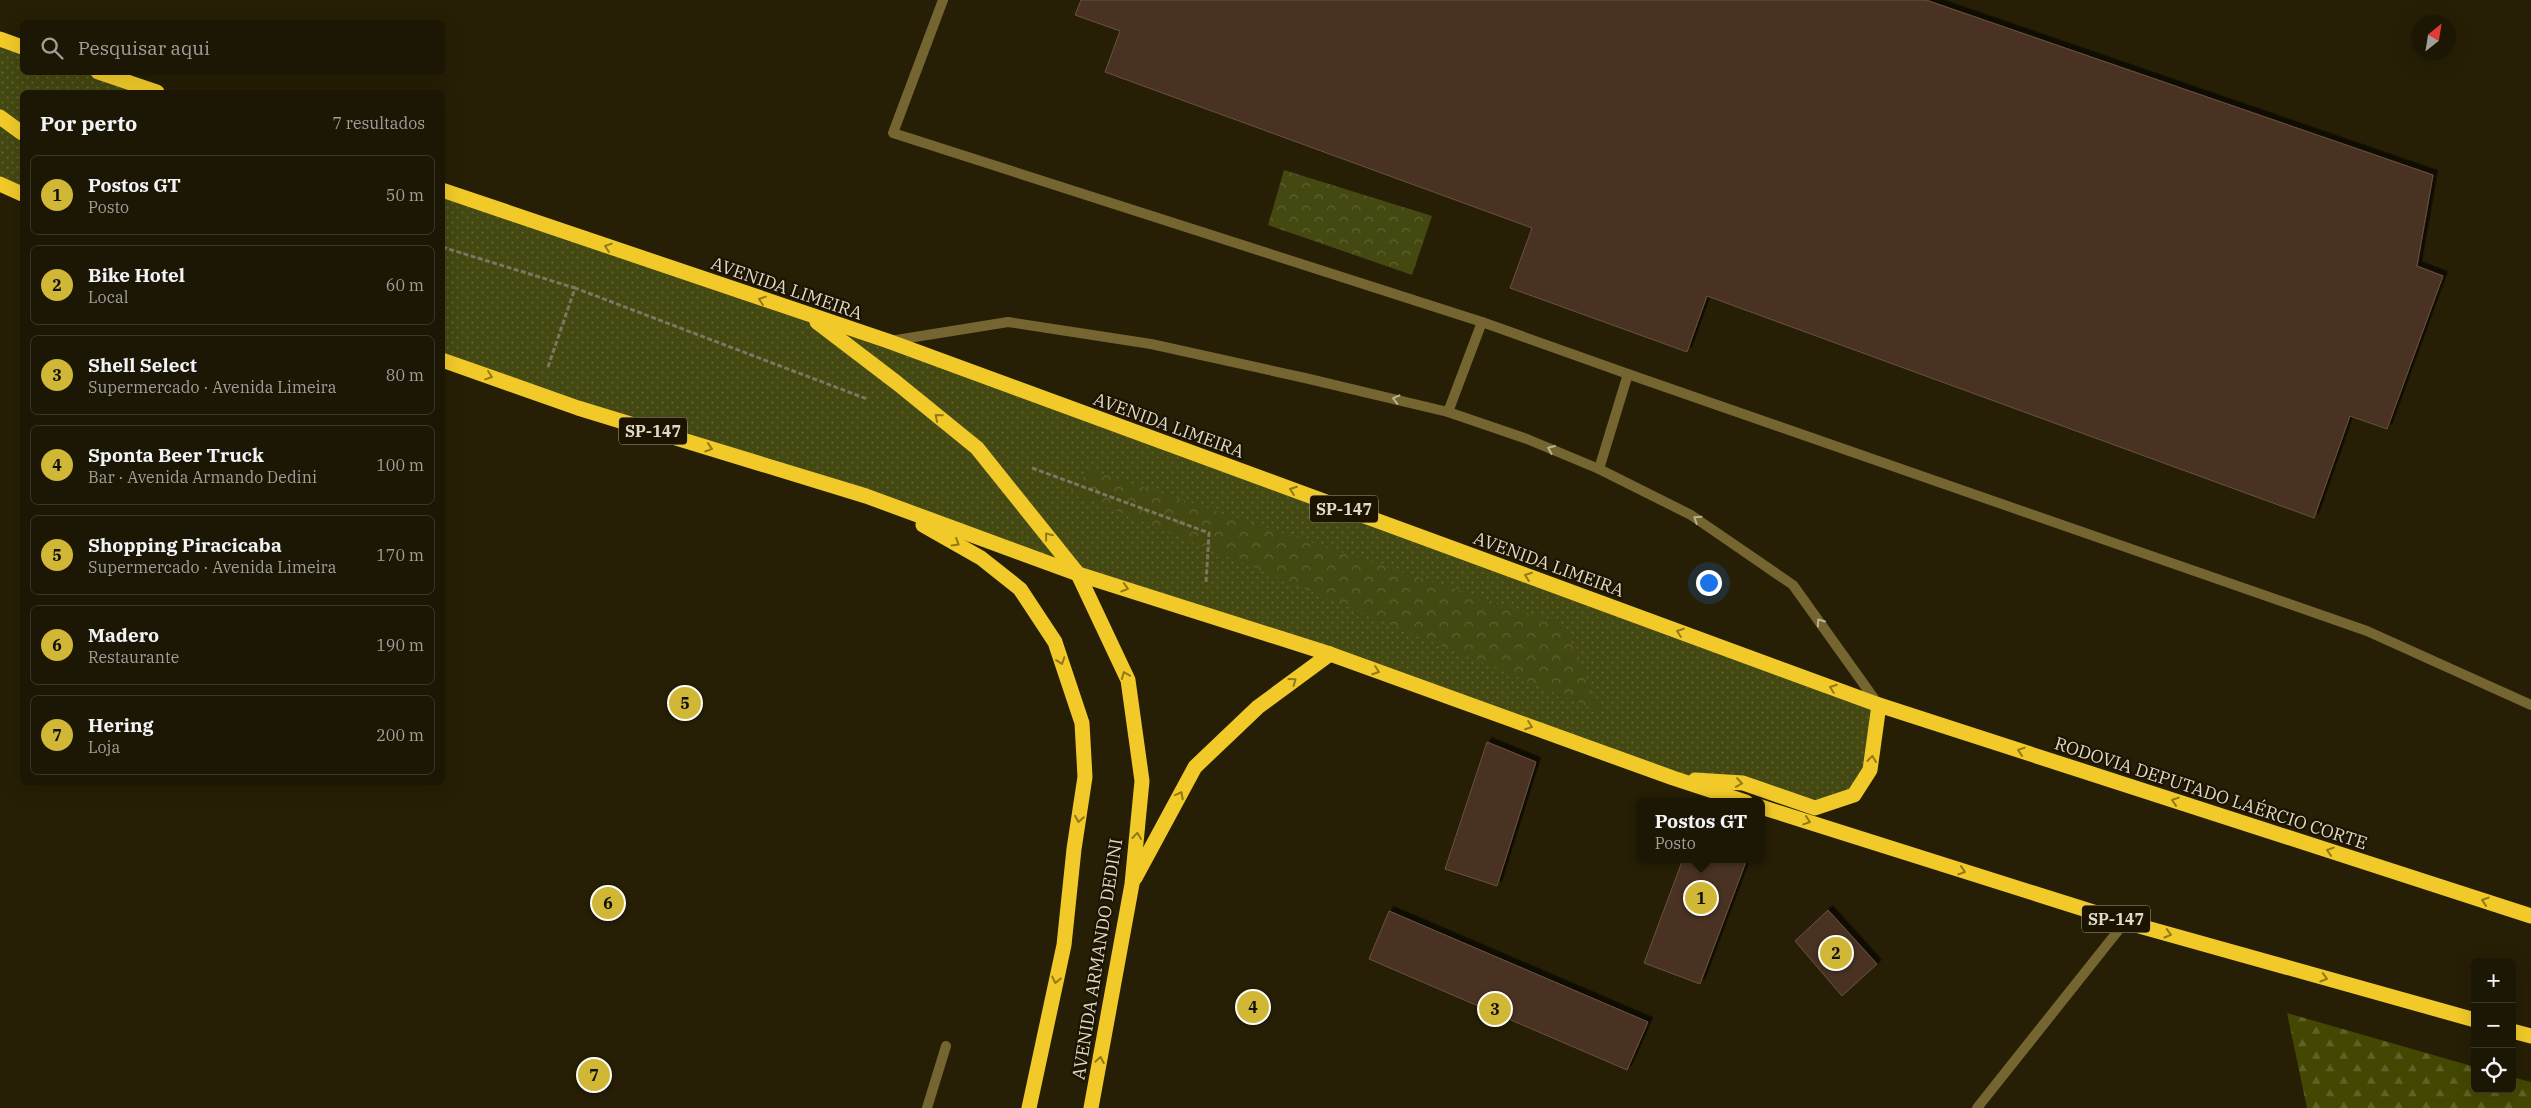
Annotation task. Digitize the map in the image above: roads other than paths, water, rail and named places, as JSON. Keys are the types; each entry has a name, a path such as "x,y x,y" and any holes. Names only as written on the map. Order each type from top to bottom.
{"highway":[{"path":"0,39 20,46"},
{"path":"107,75 151,90"},
{"path":"0,117 20,132"},
{"path":"0,184 20,193"},
{"name":"AVENIDA LIMEIRA","path":"445,191 888,341 1879,705"},
{"name":"AVENIDA ARMANDO DEDINI","path":"808,315 897,383 977,448 1078,574 1128,680 1142,781 1132,884 1092,1108"},
{"name":"SP-147","path":"445,361 578,408 866,496 1078,574 1205,612 1330,654 1672,778 1734,798"},
{"name":"AVENIDA ARMANDO DEDINI","path":"866,496 981,558 1020,589 1055,642 1082,723 1085,777 1074,849 1064,945 1029,1108"},
{"path":"1132,884 1195,767 1258,708 1330,654"},
{"path":"1672,778 1743,783 1815,808 1854,795 1870,770 1879,705"},
{"name":"RODOVIA DEPUTADO LAÉRCIO CORTE","path":"1879,705 2531,916"},
{"name":"SP-147","path":"1765,808 2126,922 2471,1019"},
{"path":"2516,1031 2531,1036"}],"street":[{"path":"943,0 892,133 1482,322 2367,631 2531,706"},
{"path":"888,341 1008,322 1151,344 1448,412 1527,439 1600,469 1691,515 1793,584 1879,705"},
{"path":"1448,412 1482,322"},
{"path":"1600,469 1628,374"},
{"path":"1978,1108 2126,922"},
{"path":"927,1108 946,1046"}],"place":[{"name":"Shopping Piracicaba","path":"685,703"},
{"name":"Postos GT","path":"1701,898"},
{"name":"Madero","path":"608,903"},
{"name":"Bike Hotel","path":"1836,953"},
{"name":"Sponta Beer Truck","path":"1253,1007"},
{"name":"Shell Select","path":"1495,1009"},
{"name":"Hering","path":"594,1075"}]}
